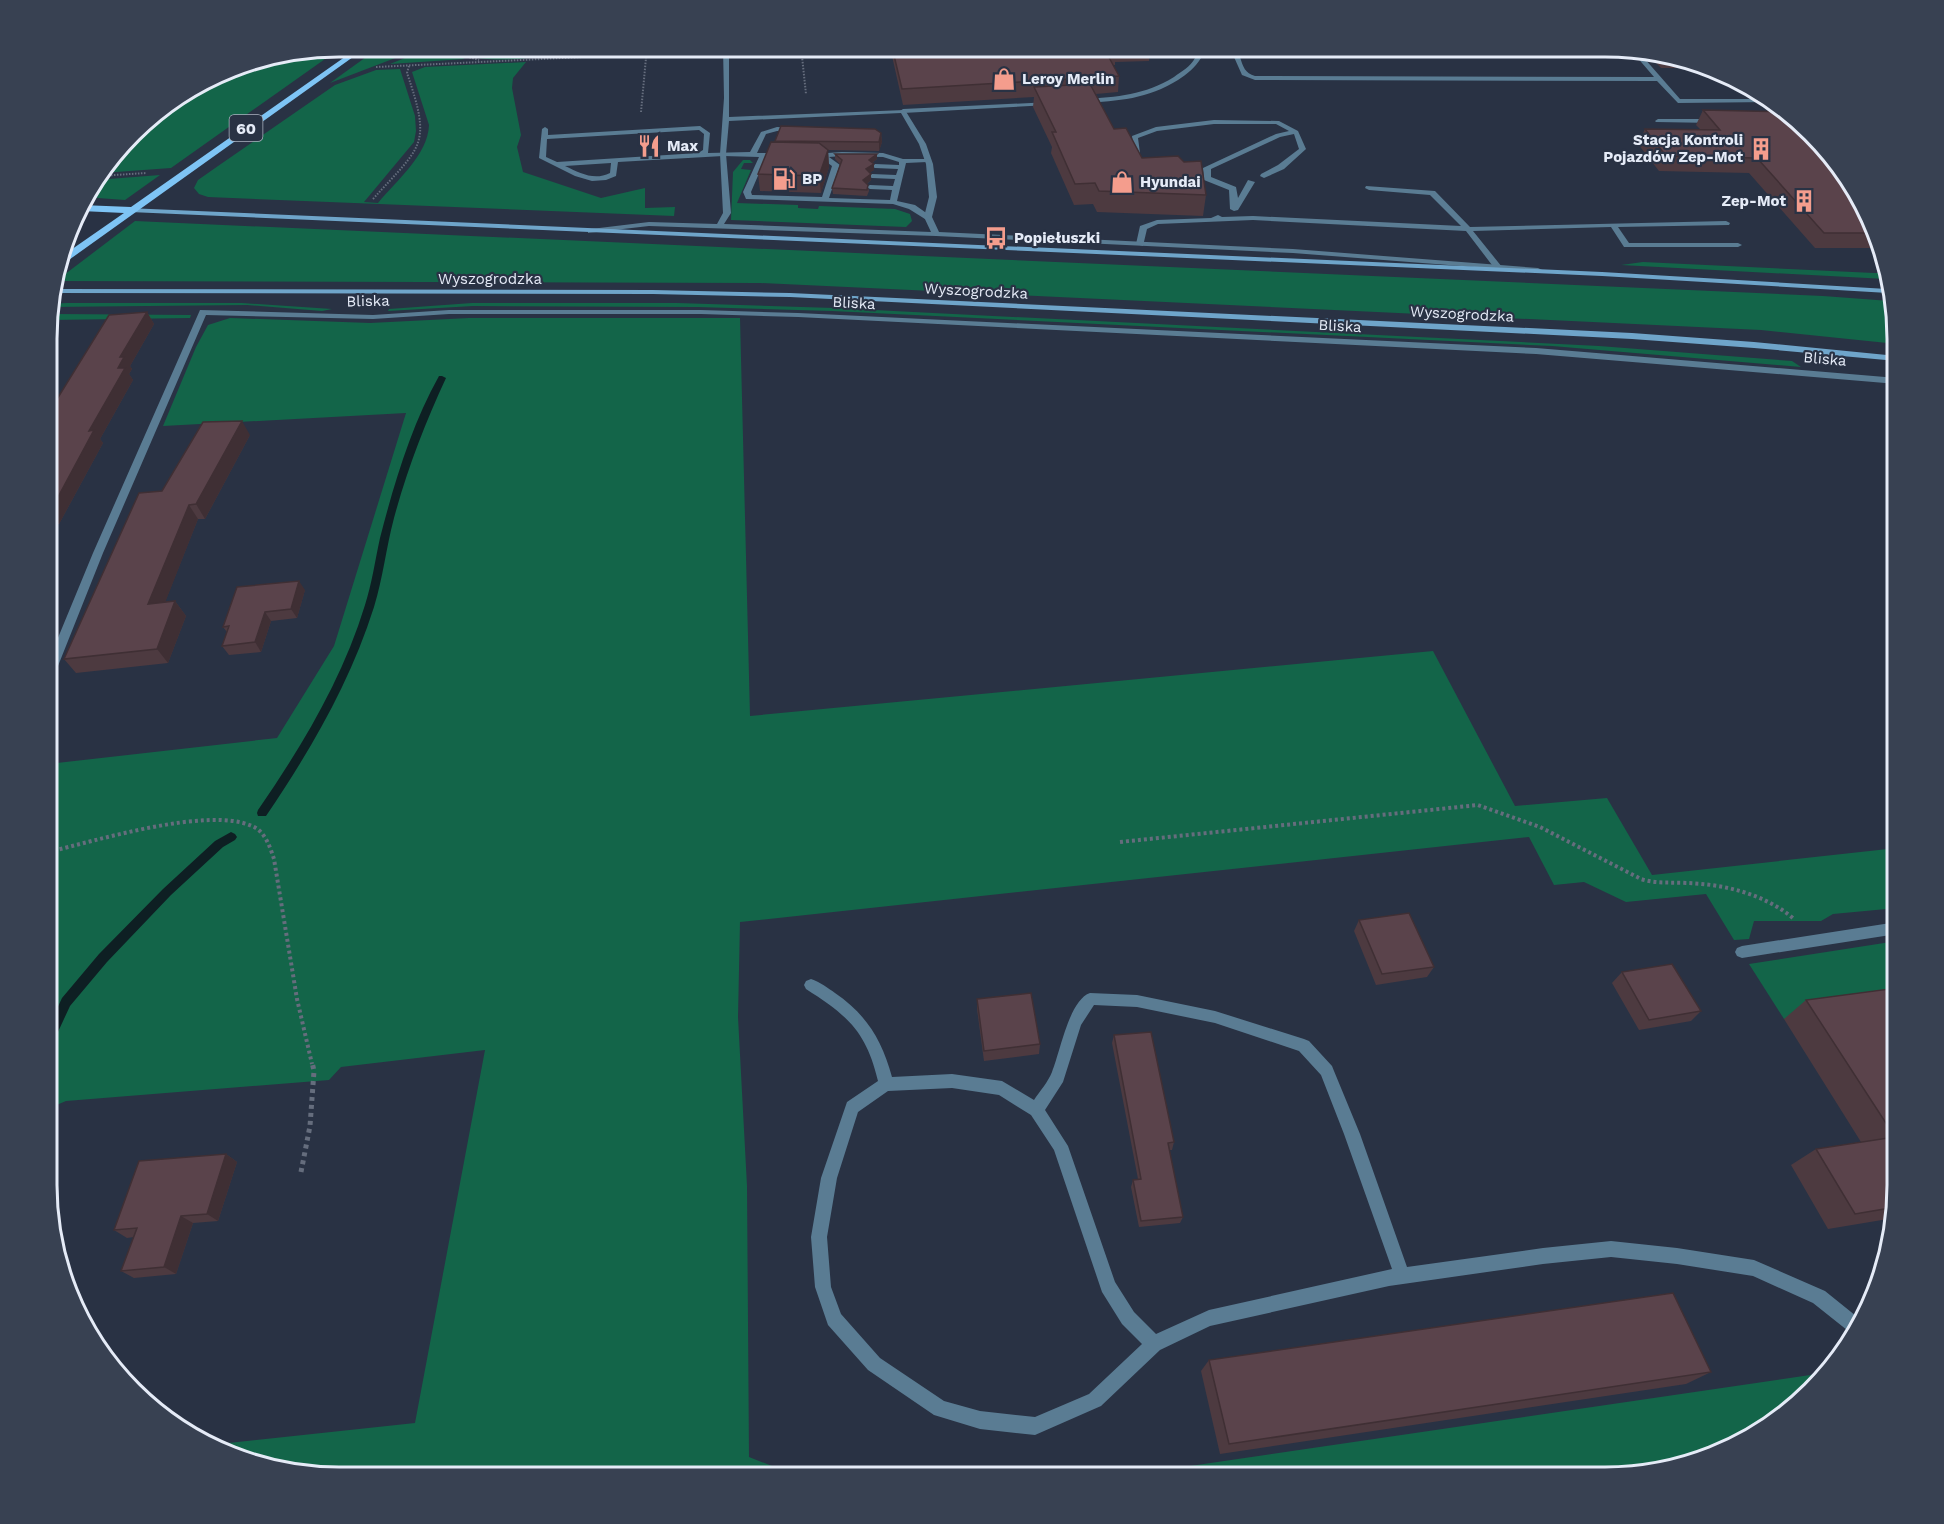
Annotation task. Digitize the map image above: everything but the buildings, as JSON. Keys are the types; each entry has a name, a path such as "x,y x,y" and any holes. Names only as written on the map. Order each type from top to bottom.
{"main road":[{"name":"60","path":"130,210 347,57"},
{"path":"89,208 1602,274 1883,291"},
{"path":"70,255 130,210"},
{"name":"Wyszogrodzka","path":"61,291 653,292 790,295 1653,337 1887,358"}],"street":[{"path":"719,227 727,213 723,154 726,119 726,57"},
{"path":"1080,101 1128,99 1159,91 1194,66 1198,57"},
{"path":"1237,57 1242,73 1255,78 1660,80"},
{"path":"1642,59 1678,101 1756,101"},
{"path":"726,119 1057,102"},
{"path":"903,111 909,124 918,135 927,160 934,193 934,205 928,217"},
{"path":"1658,121 1729,121"},
{"path":"1137,153 1134,137 1156,129 1214,122 1277,122 1296,132 1303,149 1281,167 1264,176"},
{"path":"615,160 612,174 599,180 587,179 542,158 544,133 700,128 707,133 706,151 699,156"},
{"path":"752,155 761,135 766,131 806,130"},
{"path":"1235,208 1233,189 1207,178 1207,168 1278,135 1296,132"},
{"path":"877,155 879,146"},
{"path":"556,164 723,154 794,156"},
{"path":"763,155 747,192 749,197 893,202 912,207 928,217 936,234"},
{"path":"804,156 877,155 902,164"},
{"path":"824,156 839,165 833,186 825,200"},
{"path":"875,166 927,160"},
{"path":"893,202 902,164"},
{"path":"872,176 899,177"},
{"path":"1212,220 1235,208 1251,182"},
{"path":"870,187 896,188"},
{"path":"1368,188 1432,193 1468,229 1498,267"},
{"path":"1140,244 1143,228 1157,222 1253,218 1468,229 1726,223"},
{"path":"582,231 649,224 936,234 1293,251 1602,274"},
{"path":"1613,225 1627,245 1738,245"},
{"name":"Bliska","path":"57,654 203,312 373,317 448,312 701,312 798,315 1536,351 1887,380"},
{"path":"1742,952 1887,930"},
{"path":"811,985 844,1005 866,1027 880,1056 886,1084"},
{"path":"1036,1110 1058,1077 1075,1023 1090,999 1137,1001 1215,1017 1304,1046 1327,1071 1352,1134 1402,1276"},
{"path":"1154,1344 1128,1318 1108,1286 1060,1146 1036,1110 1002,1088 952,1081 886,1084 852,1107 829,1178 819,1237 823,1287 834,1319 874,1364 940,1409 980,1420 1035,1426 1095,1400 1154,1344 1209,1318 1402,1276 1543,1256 1611,1250 1677,1256 1754,1268 1819,1297 1851,1323"}],"path":[{"path":"468,57 485,62"},
{"path":"376,68 586,57"},
{"path":"641,113 646,57"},
{"path":"802,57 806,94"},
{"path":"373,199 419,144 422,131 420,113 407,73 409,66"},
{"path":"110,175 155,172"},
{"path":"1120,842 1478,805 1507,812 1541,826 1635,876 1653,882 1715,885 1746,892 1790,915 1811,942"},
{"path":"57,850 196,821 239,822 252,825 263,835 272,849 282,920 314,1071 310,1126 301,1172"}],"green space":[{"path":"366,57 398,57 330,83"},
{"path":"407,57 460,57 465,59 390,64"},
{"path":"476,57 531,57 518,59 497,60"},
{"path":"327,58 171,168 111,172 127,153 167,115 214,86 248,72 284,62"},
{"path":"526,62 513,78 512,88 521,135 517,147 523,172 601,198 645,188 645,208 675,207 674,216 208,197 199,194 194,188 198,180 335,85 376,70 400,69 415,116 416,131 414,142 364,202 378,203 410,167 427,136 429,125 412,72 425,67"},
{"path":"743,160 750,160 753,163 744,163 741,169 751,170 737,203 798,205 798,208 818,209 819,206 895,209 910,214 912,221 906,227 731,220 733,172"},
{"path":"160,175 125,200 95,198 107,179"},
{"path":"135,221 1823,296 1885,301 1887,343 1761,330 760,283 63,281 65,274"},
{"path":"1643,262 1879,273 1881,279 1621,265"},
{"path":"59,303 242,303 332,309 322,311 247,305 59,307"},
{"path":"472,303 677,303 834,308 1599,346 1792,361 1801,367 1552,346 832,311 697,307 473,306 388,311 389,309"},
{"path":"58,314 191,315 190,318 58,320"},
{"path":"230,318 370,323 469,318 740,318 750,716 1433,651 1515,806 1607,798 1652,875 1887,849 1887,909 1833,914 1821,921 1754,921 1749,939 1734,940 1706,894 1626,902 1584,882 1554,885 1529,837 740,922 738,1017 747,1186 749,1457 774,1467 339,1467 302,1465 248,1452 225,1443 415,1423 485,1050 341,1067 329,1080 66,1101 57,1105 57,763 277,738 334,646 406,413 163,426 196,347 208,325"},
{"path":"1887,943 1887,1005 1784,1019 1749,964"},
{"path":"1813,1375 1777,1409 1730,1438 1696,1452 1642,1465 1605,1467 1183,1467"}],"waterway":[{"path":"262,813 322,718 357,642 369,607 395,499 416,438 442,378"},
{"path":"57,1021 66,1002 103,958 167,892 219,844 231,837"}],"place":[{"name":"Leroy Merlin","path":"1004,79"},
{"name":"Max","path":"649,146"},
{"name":"Stacja Kontroli Pojazdów Zep-Mot","path":"1761,149"},
{"name":"BP","path":"784,179"},
{"name":"Hyundai","path":"1122,182"},
{"name":"Zep-Mot","path":"1804,201"},
{"name":"Popiełuszki","path":"996,238"}]}
